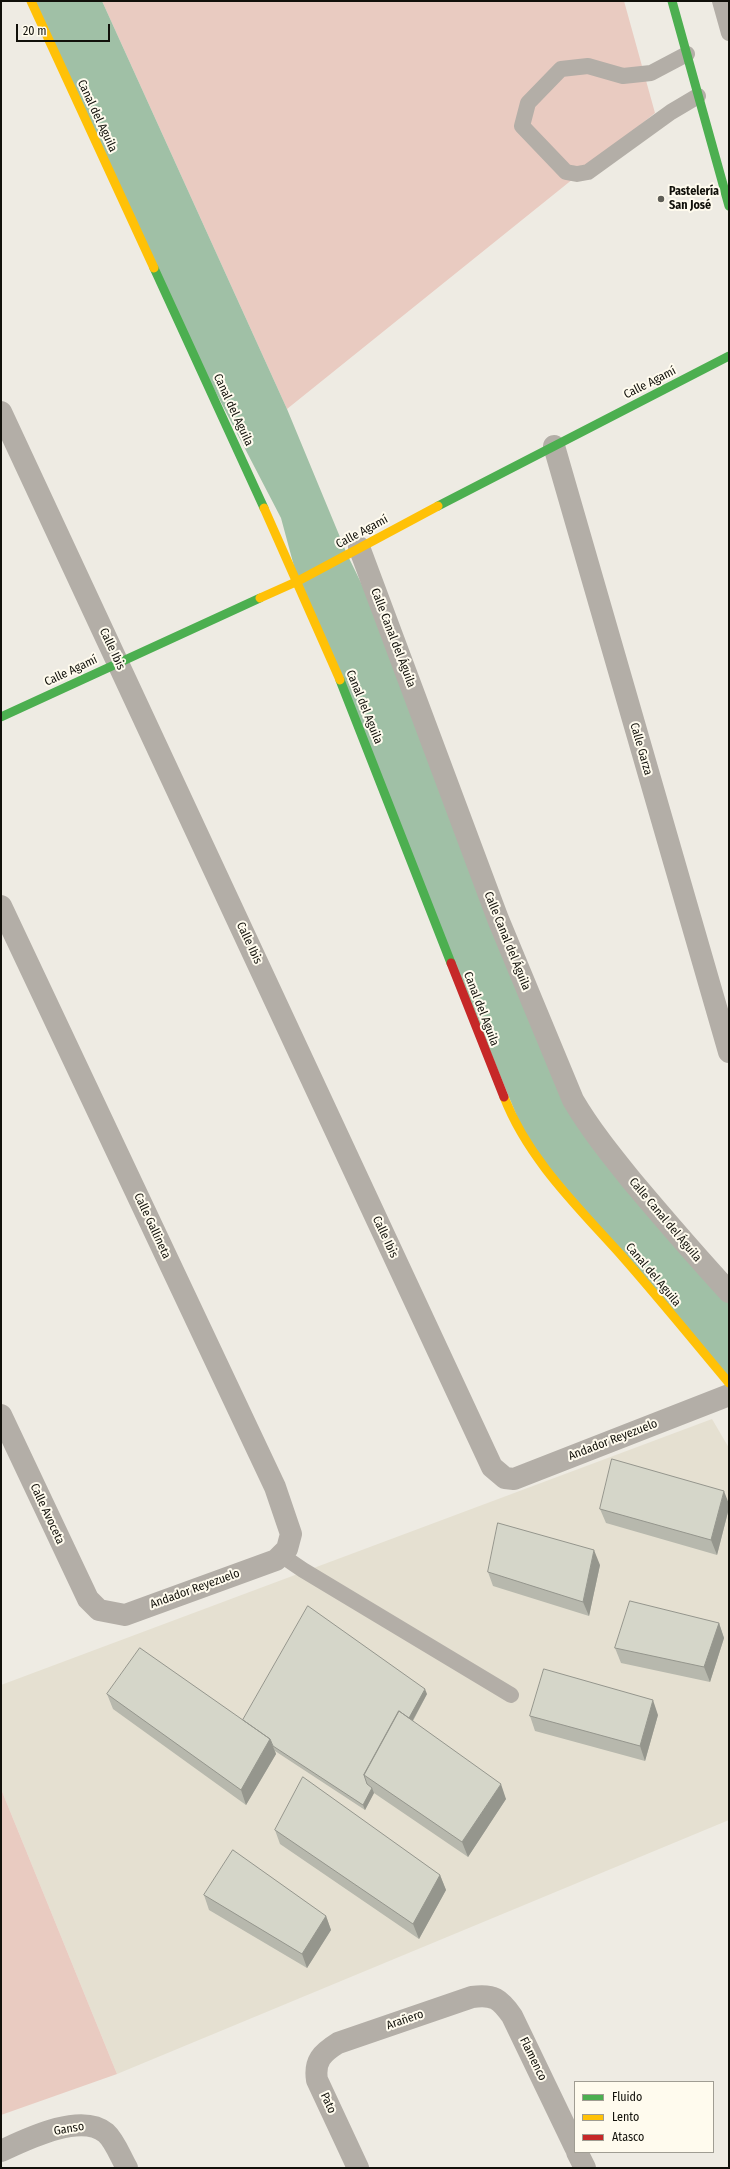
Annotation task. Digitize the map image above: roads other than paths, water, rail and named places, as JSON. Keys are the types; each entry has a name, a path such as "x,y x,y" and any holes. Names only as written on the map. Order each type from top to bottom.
{"street":[{"name":"Canal del Aguila","path":"31,1 298,581 343,687 488,1059 516,1121 549,1175 622,1257 729,1383"},
{"path":"672,1 729,206"},
{"name":"Calle Agamí","path":"1,717 118,662 298,581 554,446 729,356"},
{"name":"Calle Ibis","path":"1,412 492,1467 498,1474"},
{"name":"Calle Garza","path":"554,446 729,1052"},
{"name":"Calle Canal del Águila","path":"353,551 498,919 573,1100 587,1125 676,1234 729,1292"},
{"name":"Calle Gallineta","path":"1,906 275,1487 291,1534 284,1552"},
{"name":"Andador Reyezuelo","path":"498,1474 505,1478 514,1479 729,1395"},
{"name":"Calle Avoceta","path":"1,1414 72,1568 88,1599 99,1610"},
{"name":"Andador Reyezuelo","path":"99,1610 125,1615 276,1560 284,1552"},
{"name":"Flamenco","path":"472,1997 487,1995 502,2002 512,2016 574,2145"},
{"name":"Arañero","path":"338,2043 472,1997"},
{"name":"Pato","path":"338,2043 326,2050 317,2062 316,2069 318,2080 358,2168"},
{"name":"Ganso","path":"1,2150 38,2135 75,2125 91,2125 107,2134 127,2168"},
{"path":"578,2153 585,2168"}],"lane":[{"path":"720,1 729,33"},
{"path":"687,54 651,73 644,74 623,76 588,66 561,69 528,103 524,113 522,126 566,172 577,174 588,172 671,112 698,96"},
{"path":"284,1552 302,1570 511,1695"}],"place":[{"name":"Pastelería San José","path":"661,199"}]}
